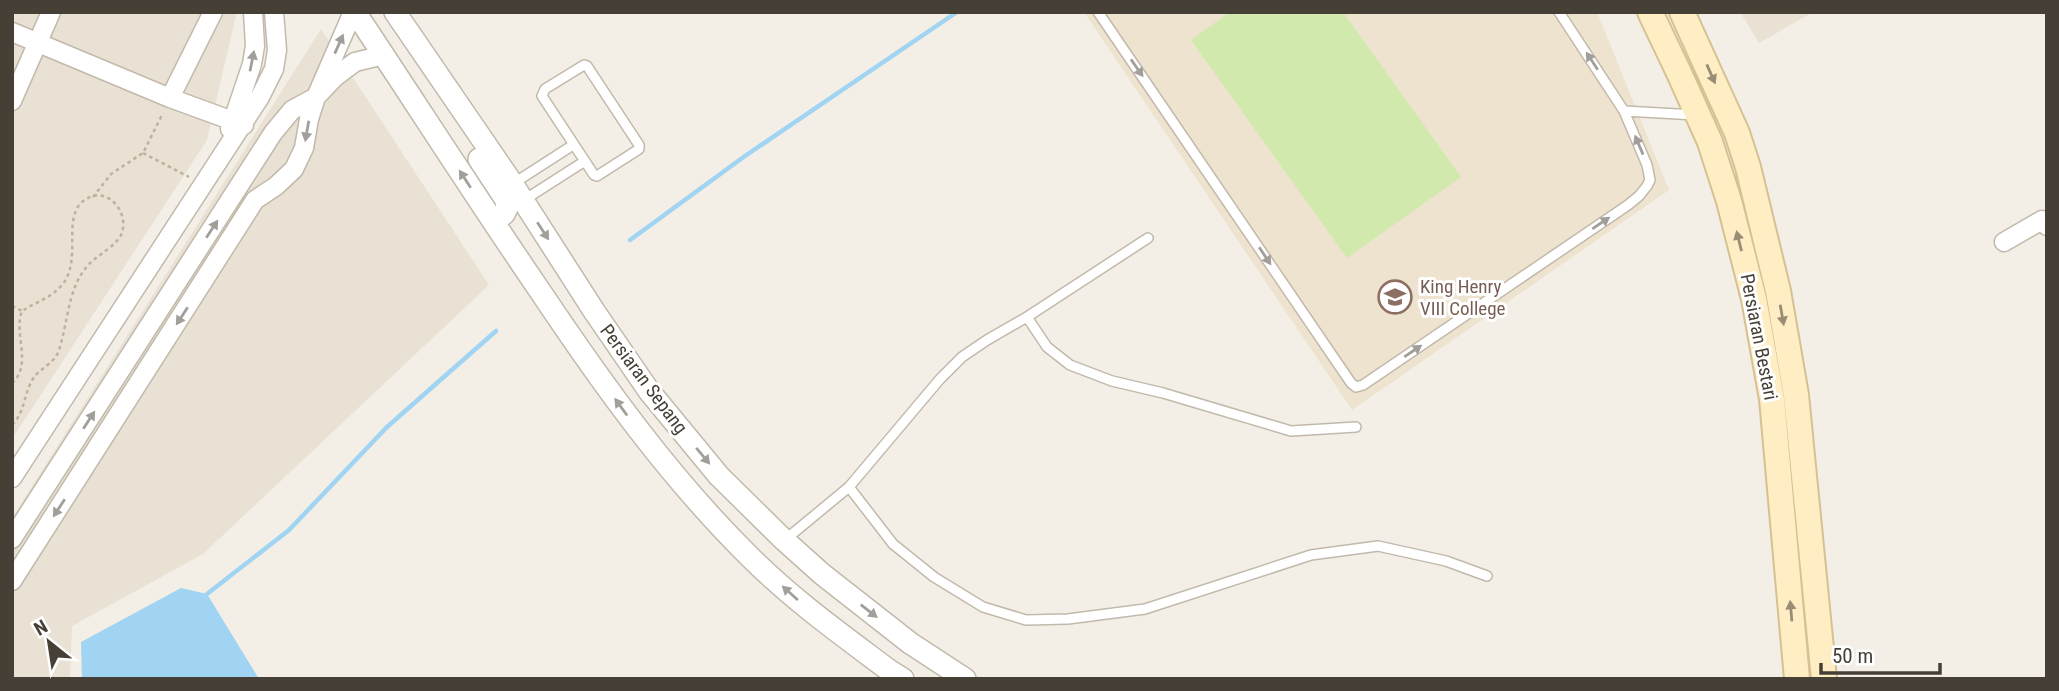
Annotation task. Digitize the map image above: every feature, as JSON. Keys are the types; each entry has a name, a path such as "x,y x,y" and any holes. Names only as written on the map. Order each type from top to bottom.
{"main road":[{"name":"Persiaran Bestari","path":"1650,12 1710,142 1754,299 1772,399 1795,674"},
{"name":"Persiaran Bestari","path":"1682,12 1737,133 1748,167 1778,291 1796,395 1825,672"}],"street":[{"path":"12,101 51,12"},
{"path":"170,98 213,12"},
{"path":"238,123 253,64 253,12"},
{"path":"12,478 226,149 238,123 274,69 274,12"},
{"path":"12,581 256,200 294,169 303,148 316,96 354,12"},
{"name":"Persiaran Sepang","path":"354,12 624,412 694,498 751,558 802,604 903,679"},
{"path":"393,12 445,106 506,201 504,214 492,220"},
{"name":"Persiaran Sepang","path":"393,12 518,192 649,391 719,476 822,574 910,643 965,679"},
{"path":"12,32 170,98 238,123"},
{"path":"12,539 273,133 292,110 316,96 355,62 383,55"},
{"path":"2004,242 2042,220 2047,226"}],"lane":[{"path":"1098,12 1356,387 1363,386 1639,196 1650,180 1647,165 1624,111 1559,12"},
{"path":"584,65 639,145 639,149 597,176 584,161 542,96 542,92 584,65"},
{"path":"1624,111 1698,115"},
{"path":"518,192 573,145"},
{"path":"518,192 584,161"},
{"path":"784,540 849,487 940,379 962,357 1148,238"},
{"path":"1027,317 1047,347 1070,365 1112,381 1291,430 1356,428"},
{"path":"849,487 893,544 934,577 983,607 1026,620 1068,620 1145,609 1311,555 1378,546 1446,561 1487,576"}],"path":[{"path":"93,197 111,174 142,153 170,98"},
{"path":"142,153 203,184"},
{"path":"12,383 20,374 22,364 19,318 22,311 45,300 62,285 69,274 73,258 73,221 76,210 82,202 93,197 104,195 111,198 118,208 123,228 119,238 83,270 72,291 58,354 36,375 26,391 20,417 12,425"},
{"path":"12,306 22,311"}],"shaded area":[{"path":"12,12 235,12 236,15 207,140 12,439"},
{"name":"King Henry VIII College","path":"1084,12 1597,12 1669,190 1352,410"},
{"path":"1740,12 1813,12 1759,43"},
{"path":"321,29 489,285 203,554 72,626 70,679 12,679 12,518"}],"green space":[{"path":"1230,12 1343,12 1461,177 1347,258 1191,40"}],"water":[{"path":"181,588 207,594 259,679 82,679 81,642"}],"waterway":[{"path":"630,240 745,156 957,12"},
{"path":"207,594 289,530 387,427 496,331"}],"place":[{"name":"King Henry VIII College","path":"1395,297"}]}
